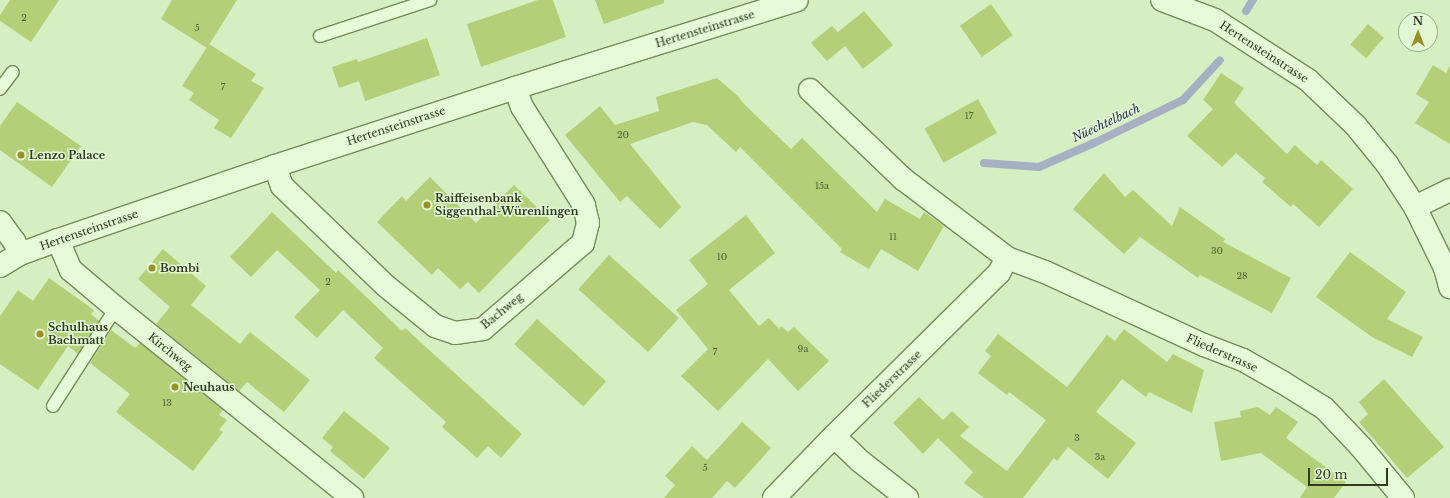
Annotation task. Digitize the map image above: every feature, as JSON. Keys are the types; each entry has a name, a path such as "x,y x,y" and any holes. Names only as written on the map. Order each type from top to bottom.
{"street":[{"name":"Hertensteinstrasse","path":"0,266 20,254 58,240 275,166 515,88 797,0"},
{"name":"Hertensteinstrasse","path":"1162,0 1215,20 1308,80 1356,126 1386,164 1415,207 1444,268 1450,287"},
{"name":"Bachweg","path":"275,166 282,186 386,286 435,326 455,332 483,329 583,242 588,224 584,205 522,107 515,88"},
{"name":"Fliederstrasse","path":"810,90 903,179 1007,258 1045,272 1204,345 1243,360 1324,408 1361,447 1403,498"},
{"path":"1415,207 1450,190"},
{"path":"0,222 14,241 20,254"},
{"name":"Kirchweg","path":"58,240 71,270 352,498"},
{"name":"Fliederstrasse","path":"774,498 834,436 1000,273 1007,258"},
{"path":"834,436 860,461 907,498"}],"lane":[{"path":"320,36 430,0"},
{"path":"0,89 13,72"},
{"path":"53,406 116,308"}],"building":[{"path":"10,0 59,0 31,42 0,21 0,15"},
{"path":"172,0 237,0 207,48 161,19"},
{"path":"538,0 553,0 566,37 481,67 467,24"},
{"path":"595,0 664,0 664,3 604,24"},
{"path":"991,4 1013,35 982,57 960,26"},
{"path":"864,11 893,45 863,69 845,46 827,61 811,43 832,26 838,32"},
{"path":"1368,24 1384,38 1366,58 1350,44"},
{"path":"427,38 440,75 365,101 359,81 339,88 332,67 357,59 358,62"},
{"path":"209,44 256,74 251,81 264,88 231,138 214,128 219,120 189,100 194,93 182,86"},
{"path":"1433,65 1446,73 1450,66 1450,144 1415,123 1429,102 1416,94"},
{"path":"1221,73 1244,88 1234,103 1287,154 1295,145 1317,165 1321,160 1353,189 1319,227 1293,204 1291,207 1262,182 1265,178 1236,153 1222,167 1187,136 1213,109 1203,100"},
{"path":"717,78 738,96 743,103 791,149 802,138 877,212 885,199 920,219 924,212 944,226 918,271 881,249 869,269 840,252 842,249 740,147 736,152 707,125 693,122 630,144 681,207 660,229 627,196 620,202 565,135 600,106 615,125 659,111 656,97"},
{"path":"978,99 997,133 944,163 925,129"},
{"path":"17,102 81,146 52,187 0,150 0,126"},
{"path":"1104,173 1125,197 1133,190 1172,226 1180,207 1225,239 1223,242 1291,278 1272,313 1200,275 1198,278 1140,237 1124,254 1073,209"},
{"path":"430,177 476,223 514,185 550,220 479,293 468,282 460,289 438,268 432,275 377,222 402,196 406,201"},
{"path":"272,212 336,273 338,270 402,331 405,328 522,434 501,458 488,446 477,458 442,427 446,422 374,358 383,348 343,310 317,338 294,317 320,290 277,250 251,277 230,257"},
{"path":"746,215 775,253 729,290 759,326 769,318 779,329 781,326 788,332 794,327 829,361 798,391 768,359 718,411 681,376 708,349 676,310 708,284 689,260"},
{"path":"163,249 206,286 191,305 240,344 250,332 310,380 284,412 247,382 239,391 156,324 170,307 138,279"},
{"path":"1350,252 1406,292 1387,319 1423,337 1412,357 1372,337 1316,297"},
{"path":"609,255 679,318 648,352 578,289"},
{"name":"Schulhaus Bachmatt","path":"49,278 94,310 91,314 99,321 78,354 68,346 38,390 0,364 0,316 18,290 33,301"},
{"path":"537,319 606,381 583,406 514,344"},
{"path":"1124,329 1167,362 1173,354 1204,370 1192,413 1149,392 1146,397 1122,379 1096,412 1136,443 1108,479 1068,447 1057,461 1054,458 1023,498 984,498 964,483 973,472 938,438 923,454 893,423 919,397 943,420 952,411 969,427 960,436 1007,471 1046,420 1009,392 1007,395 978,373 991,356 985,351 998,334 1067,387 1107,335 1115,341"},
{"path":"111,330 135,348 140,343 223,410 219,415 227,420 219,430 223,432 193,471 116,412 130,394 90,363"},
{"path":"1384,379 1444,447 1407,478 1359,422 1368,414 1359,402"},
{"path":"1258,407 1270,415 1276,407 1298,422 1286,438 1346,482 1334,498 1300,498 1307,487 1261,453 1221,461 1214,422 1241,417 1240,411"},
{"path":"344,411 390,448 364,479 330,451 333,447 322,438"},
{"path":"742,422 771,448 735,488 727,481 712,498 664,498 675,485 665,476 692,446 707,460"}],"waterway":[{"name":"Nüechtelbach","path":"1246,11 1253,0"},
{"name":"Nüechtelbach","path":"984,163 1039,167 1094,143 1183,100 1220,60"}],"place":[{"name":"Lenzo Palace","path":"21,155"},
{"name":"Raiffeisenbank Siggenthal-Würenlingen","path":"427,205"},
{"name":"Bombi","path":"152,268"},
{"name":"Schulhaus Bachmatt","path":"40,334"},
{"name":"Neuhaus","path":"175,387"}]}
